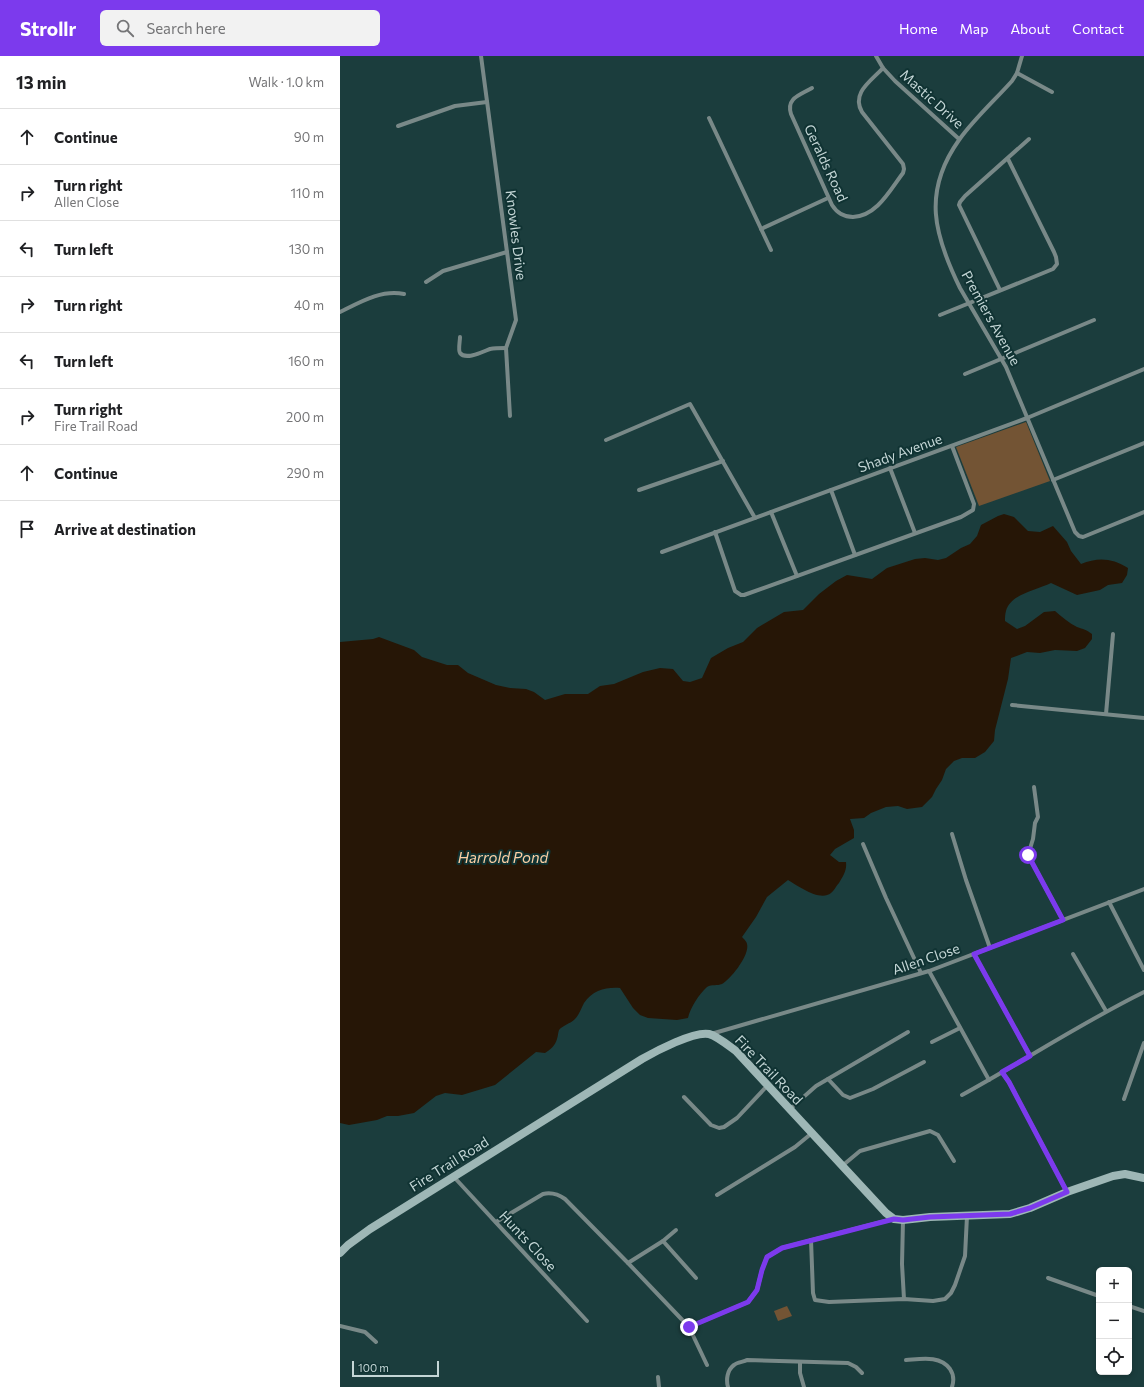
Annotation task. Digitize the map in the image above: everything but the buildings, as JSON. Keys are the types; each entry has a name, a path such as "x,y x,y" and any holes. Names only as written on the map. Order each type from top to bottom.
{"street":[{"name":"Knowles Drive","path":"481,56 516,320 506,348 510,416"},
{"name":"Mastic Drive","path":"876,56 882,68 895,81 960,139"},
{"name":"Premiers Avenue","path":"1022,56 1017,73 1012,81 960,139 948,158 935,195 935,218 940,238 955,277 1002,358 1075,532 1081,537 1144,512"},
{"name":"Geralds Road","path":"812,88 790,102 790,110 828,198 835,210 842,215 854,217 866,214 882,201 904,170 903,164 862,112 858,102 861,91 882,68"},
{"path":"1017,73 1052,92"},
{"path":"398,126 456,106 487,102"},
{"path":"710,118 771,250"},
{"path":"1000,290 959,205 965,196 1029,139"},
{"path":"940,315 1053,269 1057,264 1054,252 1008,159"},
{"path":"761,228 828,198"},
{"path":"426,282 443,271 507,252"},
{"path":"340,312 363,300 384,294 394,292 404,294"},
{"path":"965,374 1094,320"},
{"path":"460,337 459,350 460,353 464,355 473,356 492,349 506,348"},
{"name":"Shady Avenue","path":"662,552 1027,418 1144,369"},
{"path":"606,440 690,404 755,518"},
{"path":"1053,480 1144,443"},
{"path":"715,532 735,591 741,595 855,555 961,516 970,512 974,508 974,504 952,446"},
{"path":"639,490 723,461"},
{"path":"890,468 915,533"},
{"path":"831,490 855,555"},
{"path":"771,512 796,576"},
{"path":"1106,714 1113,634"},
{"path":"1012,705 1144,718"},
{"path":"1034,787 1038,817 1035,823 1033,839 1028,855 1063,920"},
{"path":"952,834 966,880 990,948"},
{"path":"863,844 921,973"},
{"name":"Allen Close","path":"709,1034 929,971 1144,889"},
{"path":"1109,902 1144,970"},
{"path":"974,954 1030,1056"},
{"path":"1073,954 1106,1011"},
{"path":"929,971 989,1080"},
{"path":"962,1095 1106,1011 1144,992"},
{"path":"932,1042 960,1028"},
{"path":"789,1109 816,1086 908,1032"},
{"name":"Fire Trail Road","path":"340,1253 348,1245 370,1229 642,1059 664,1047 697,1036 709,1034 736,1051 886,1213 899,1220"},
{"path":"1124,1099 1144,1043"},
{"path":"828,1079 843,1095 850,1098 873,1089 924,1062"},
{"path":"1002,1072 1009,1082 1067,1192"},
{"path":"684,1097 711,1125 724,1127 737,1118 768,1086"},
{"path":"842,1166 860,1151 930,1131 938,1135 954,1161"},
{"path":"717,1195 795,1147 812,1133"},
{"path":"689,1327 748,1302 757,1290 767,1257 782,1248 899,1220 1010,1214 1020,1212 1067,1192 1113,1176 1125,1174 1144,1178"},
{"name":"Hunts Close","path":"453,1176 587,1321"},
{"path":"496,1222 543,1194 549,1192 558,1194 565,1199 628,1262 689,1327 707,1366"},
{"path":"811,1240 813,1293 815,1300 829,1302 904,1299 933,1301 945,1299 951,1293 965,1256 967,1216"},
{"path":"899,1220 904,1299"},
{"path":"628,1262 663,1241 676,1230"},
{"path":"663,1241 696,1278"},
{"path":"1048,1278 1096,1295"},
{"path":"1132,1307 1144,1311"},
{"path":"340,1326 365,1332 376,1342"},
{"path":"906,1360 932,1359 942,1361 953,1374 954,1383 952,1387"},
{"path":"728,1387 726,1381 728,1373 734,1364 747,1360 848,1363 856,1367 862,1373"},
{"path":"800,1362 800,1373 804,1387"},
{"path":"658,1377 659,1387"}],"shaded area":[{"path":"1026,422 1050,481 979,506 956,447"},
{"path":"787,1306 792,1316 778,1321 774,1311"}],"water":[{"name":"Harrold Pond","path":"1004,514 1014,517 1028,531 1040,532 1053,526 1067,542 1071,551 1081,564 1093,560 1111,560 1128,568 1127,575 1122,583 1108,585 1100,590 1077,595 1051,583 1025,593 1013,600 1009,605 1006,612 1005,621 1017,629 1025,626 1044,612 1055,611 1071,624 1092,634 1092,639 1085,648 1077,651 1055,650 1040,653 1027,652 1011,658 1008,679 995,730 994,741 985,752 975,758 962,758 954,761 946,769 942,780 932,797 922,807 907,809 898,806 886,807 871,813 864,818 850,819 854,830 854,838 835,849 830,855 839,862 846,862 844,873 833,891 821,896 809,892 788,880 767,897 756,917 742,937 747,944 746,954 743,960 726,981 722,984 709,986 704,990 698,997 688,1018 677,1020 648,1018 640,1015 633,1008 620,988 600,990 591,995 584,1003 575,1019 559,1030 554,1046 545,1053 536,1052 495,1085 462,1095 445,1093 436,1096 414,1113 398,1116 387,1116 377,1120 349,1125 340,1123 340,642 373,639 379,637 414,650 422,657 447,665 458,665 468,673 496,685 526,689 534,692 545,700 565,694 588,694 600,686 614,684 643,672 660,668 673,669 683,681 690,682 702,678 711,658 728,648 743,642 757,628 784,612 803,610 819,594 836,581 847,575 872,579 887,568 915,559 925,558 938,560 946,558 970,544 977,536 981,525"}],"route":[{"path":"689,1327 748,1302 757,1290 767,1257 782,1248 894,1219 903,1220 930,1217 1010,1214 1020,1212 1067,1192 1009,1082 1002,1072 1030,1056 974,954 1063,920 1028,855"}]}
